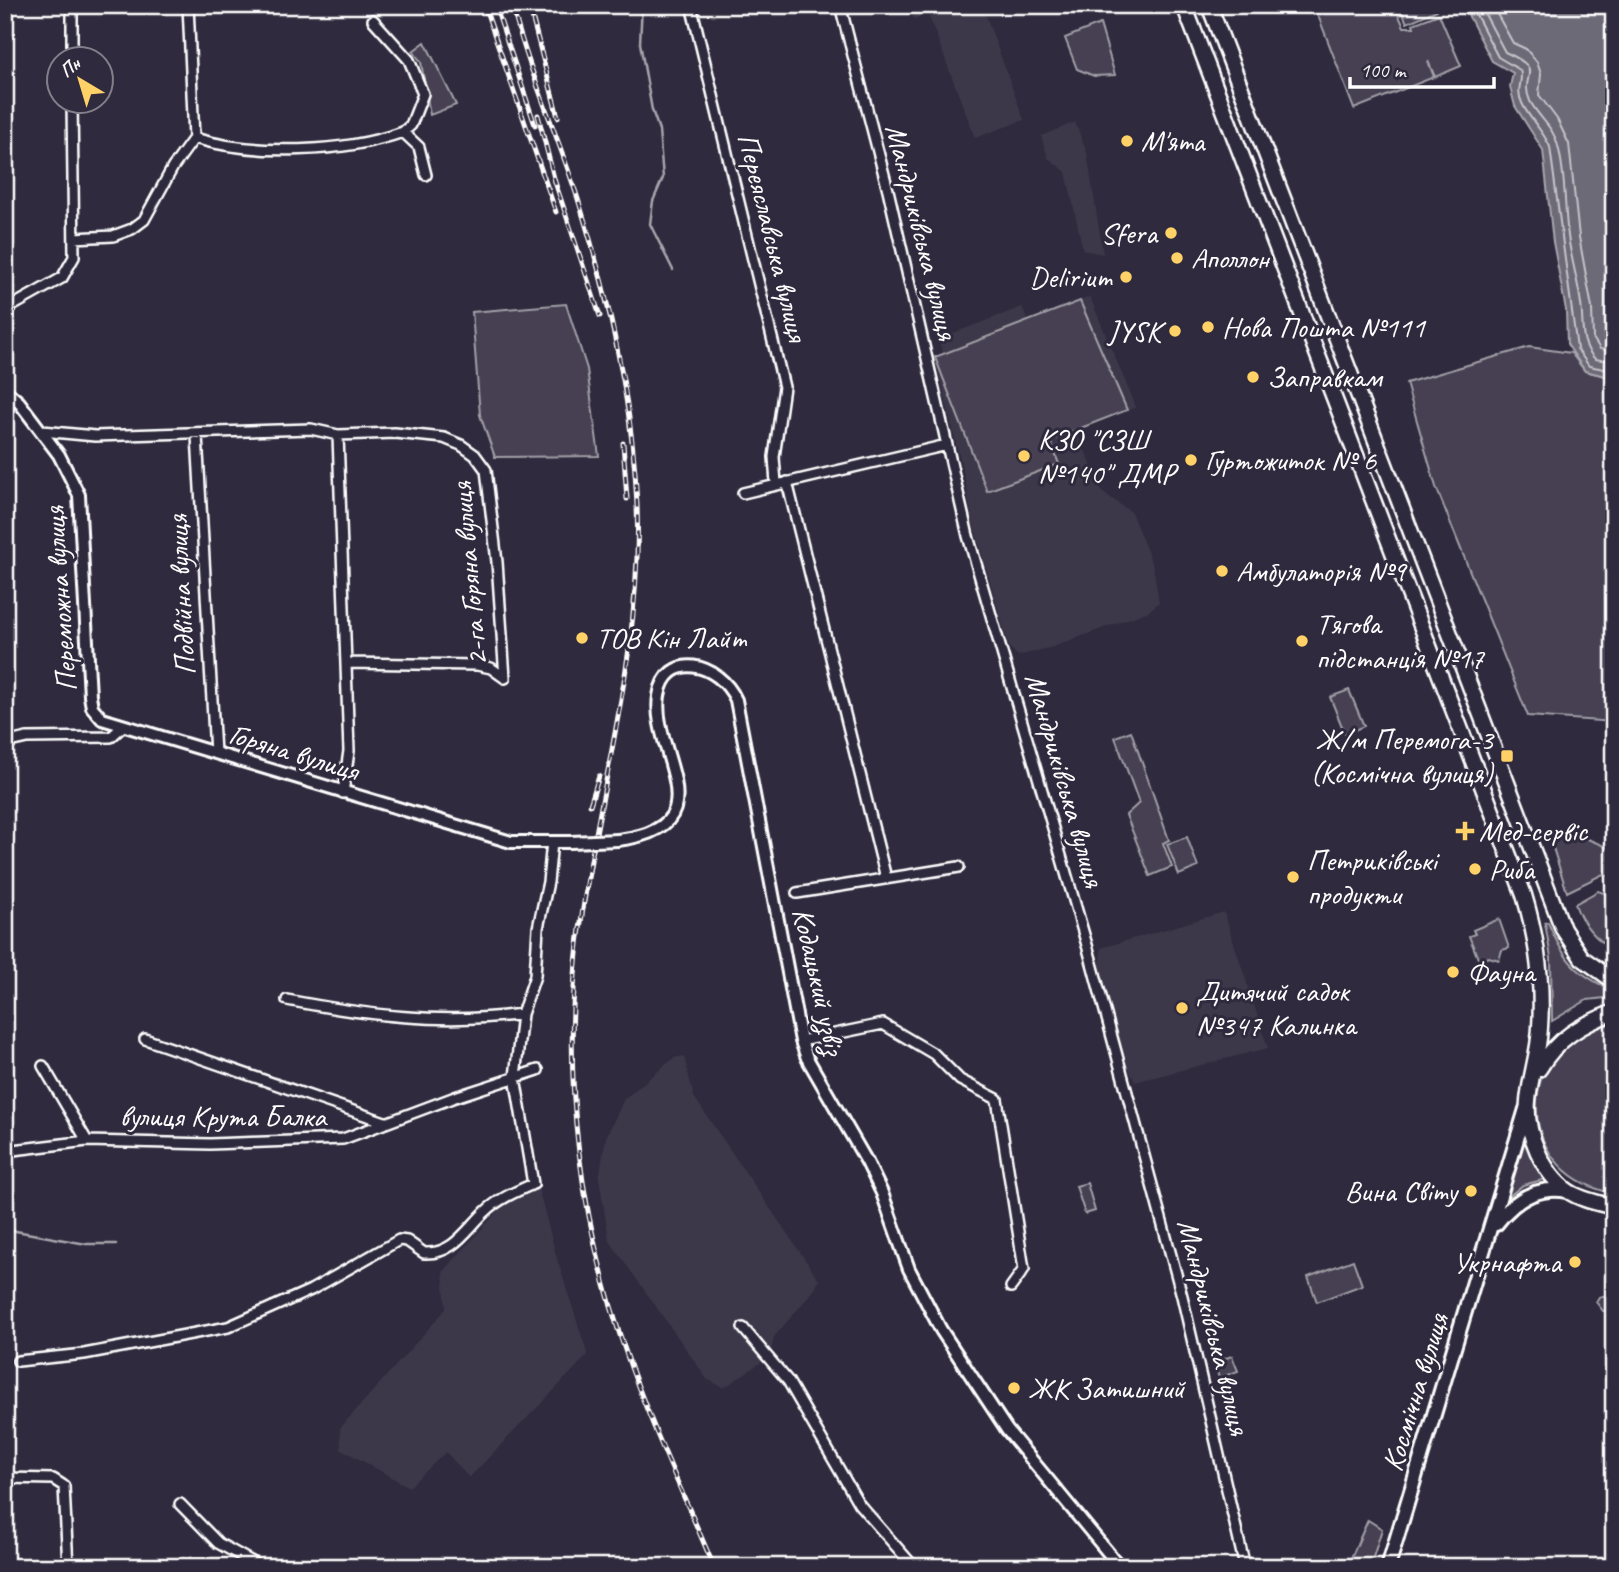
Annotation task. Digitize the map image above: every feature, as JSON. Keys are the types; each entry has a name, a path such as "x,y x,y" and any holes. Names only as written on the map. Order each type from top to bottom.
{"main road":[{"path":"1184,5 1526,902 1536,943 1541,992 1534,1076 1528,1101 1529,1122 1542,1160 1568,1191 1614,1207"},
{"path":"1209,5 1563,929 1582,958 1614,981"},
{"path":"1293,289 1314,281"},
{"path":"1596,968 1614,975"},
{"path":"1534,1076 1559,1041 1577,1027 1614,1014"},
{"name":"Космічна вулиця","path":"1388,1567 1528,1101"},
{"name":"Космічна вулиця","path":"1490,1233 1506,1211 1531,1193 1568,1191"}],"street":[{"path":"72,5 72,46"},
{"path":"75,238 113,236 132,229 144,220 173,167 194,138 188,5"},
{"name":"Переяславська вулиця","path":"691,5 784,387 774,457 776,483"},
{"name":"Мандриківська вулиця","path":"840,5 888,190 968,536 1089,952 1182,1296 1245,1567"},
{"path":"194,138 212,143 265,149 374,142 403,132 411,125 424,94 409,60 373,20"},
{"path":"5,310 62,278 74,257 72,116"},
{"path":"403,132 419,148 426,176"},
{"name":"Переможна вулиця","path":"5,390 41,431 74,479 79,495 92,707 102,719 122,727"},
{"name":"2-га Горяна вулиця","path":"41,431 95,436 197,435 312,429 338,435 395,433 444,438 461,444 486,470 497,562 505,678 491,668 477,665 346,663"},
{"name":"Подвійна вулиця","path":"197,435 215,753"},
{"path":"338,435 349,751 342,793"},
{"path":"743,493 776,483 947,445"},
{"path":"787,482 886,878"},
{"name":"Кодацький узвіз","path":"570,842 618,840 652,833 672,812 676,791 675,773 658,705 663,683 671,674 692,666 714,671 730,688 736,700 801,1041 816,1076 877,1183 909,1269 941,1330 1007,1430 1120,1567"},
{"path":"5,743 27,738 111,737 122,727"},
{"name":"Горяна вулиця","path":"122,727 511,842 570,842"},
{"path":"18,1361 84,1354 228,1326 311,1290 399,1240 407,1241 424,1253 449,1247 460,1239 486,1210 533,1184 515,1077 522,1014 535,976 538,928 548,882 552,842"},
{"path":"797,893 960,867"},
{"path":"287,1000 343,1011 447,1021 522,1014"},
{"path":"801,1041 883,1024 934,1054 960,1080 997,1099 1024,1269 1011,1287"},
{"path":"145,1039 385,1122"},
{"path":"43,1066 87,1141"},
{"name":"вулиця Крута Балка","path":"5,1151 87,1141 210,1144 343,1139 538,1070"},
{"path":"743,1328 770,1356 788,1381 859,1504 914,1567"},
{"path":"5,1478 54,1479 64,1486 68,1567"},
{"path":"180,1504 218,1543 261,1567"}],"shaded area":[{"path":"910,5 982,5 1024,120 975,138 928,14 914,19"},
{"path":"1314,5 1394,5 1404,27 1414,27 1413,24 1439,14 1461,66 1435,77 1428,61 1434,77 1354,109"},
{"path":"1399,5 1435,5 1437,10 1407,23"},
{"path":"1100,24 1115,75 1094,76 1077,69 1065,38"},
{"path":"425,42 456,105 430,115 421,62 413,51"},
{"path":"1075,122 1087,153 1103,254 1083,250 1066,172 1048,158 1041,136"},
{"name":"КЗО \"СЗШ №140\" ДМР","path":"1090,297 1136,407 1077,430 1102,492 1131,512 1153,566 1159,602 1149,611 1056,646 1018,656 1009,647 972,519 935,357 943,353 938,339 1022,307 1028,321"},
{"path":"1080,301 1127,410 1050,440 1059,464 987,491 935,357"},
{"path":"566,304 587,369 599,456 495,457 480,415 472,312"},
{"path":"1529,347 1571,353 1585,371 1614,378 1614,722 1528,716 1436,487 1406,383"},
{"path":"1349,690 1364,726 1345,734 1330,697"},
{"path":"1131,731 1169,840 1163,843 1172,867 1150,876 1126,815 1139,803 1115,737"},
{"path":"1566,830 1614,850 1611,857 1614,879 1603,874 1567,892 1548,832"},
{"path":"1187,837 1198,867 1179,875 1167,844"},
{"path":"1614,887 1614,949 1590,930 1575,904 1598,891 1610,895"},
{"name":"Дитячий садок №347 Калинка","path":"1224,912 1268,1048 1135,1082 1122,1056 1100,968 1101,948"},
{"path":"1499,919 1509,948 1502,950 1499,960 1489,957 1479,961 1469,936 1475,934 1473,930"},
{"path":"1548,922 1560,947 1573,965 1590,979 1614,991 1614,997 1587,1000 1552,1021 1551,958 1545,923"},
{"path":"1614,1024 1612,1193 1577,1179 1553,1158 1540,1131 1537,1102 1543,1074 1558,1050 1582,1032"},
{"path":"684,1056 694,1097 819,1280 815,1289 774,1337 770,1356 724,1388 707,1379 609,1240 599,1178 606,1137 624,1099 674,1058"},
{"path":"1521,1136 1546,1179 1523,1185 1504,1200"},
{"path":"537,1183 557,1259 588,1355 469,1478 446,1452 409,1487 341,1449 340,1428 446,1309 443,1272 504,1204 517,1192"},
{"path":"1087,1183 1095,1211 1085,1214 1076,1186"},
{"path":"1353,1260 1362,1285 1317,1302 1308,1277"},
{"path":"1614,1294 1614,1310 1603,1311 1596,1302 1599,1297"},
{"path":"1232,1356 1238,1371 1219,1378 1214,1362"},
{"path":"1368,1520 1382,1529 1370,1567 1347,1567"}],"water":[{"path":"1463,5 1614,5 1614,378 1585,371 1567,344 1566,310 1553,242 1543,150 1515,106 1510,87 1513,73 1492,61"}],"waterway":[{"path":"642,5 640,43 652,110 659,130 663,178 653,201 650,224 673,270"},
{"path":"5,1229 86,1244 116,1244"}],"railway":[{"path":"484,5 556,212"},
{"path":"495,5 535,125"},
{"path":"512,5 593,248 619,357 635,468 637,561 633,616 626,671 578,944 572,1047 579,1150 586,1201 609,1301 656,1432 714,1567"},
{"path":"529,5 558,117"},
{"path":"538,115 555,182 600,316"},
{"path":"623,443 627,499"},
{"path":"590,805 599,776"}],"place":[{"name":"М'ята","path":"1127,141"},
{"name":"Sfera","path":"1171,233"},
{"name":"Аполлон","path":"1177,258"},
{"name":"Delirium","path":"1126,277"},
{"name":"Нова Пошта №111","path":"1208,327"},
{"name":"JYSK","path":"1175,331"},
{"name":"Заправкам","path":"1253,377"},
{"name":"КЗО \"СЗШ №140\" ДМР","path":"1024,456"},
{"name":"Гуртожиток № 6","path":"1191,460"},
{"name":"Амбулаторія №9","path":"1222,571"},
{"name":"ТОВ Кін Лайт","path":"582,638"},
{"name":"Тягова пiдстанцiя №17","path":"1302,641"},
{"name":"Ж/м Перемога-3 (Космічна вулиця)","path":"1507,756"},
{"name":"Мед-сервіс","path":"1465,831"},
{"name":"Риба","path":"1475,869"},
{"name":"Петриківські продукти","path":"1293,877"},
{"name":"Фауна","path":"1453,972"},
{"name":"Дитячий садок №347 Калинка","path":"1182,1008"},
{"name":"Вина Світу","path":"1471,1191"},
{"name":"Укрнафта","path":"1575,1262"},
{"name":"ЖК Затишний","path":"1014,1388"}]}
